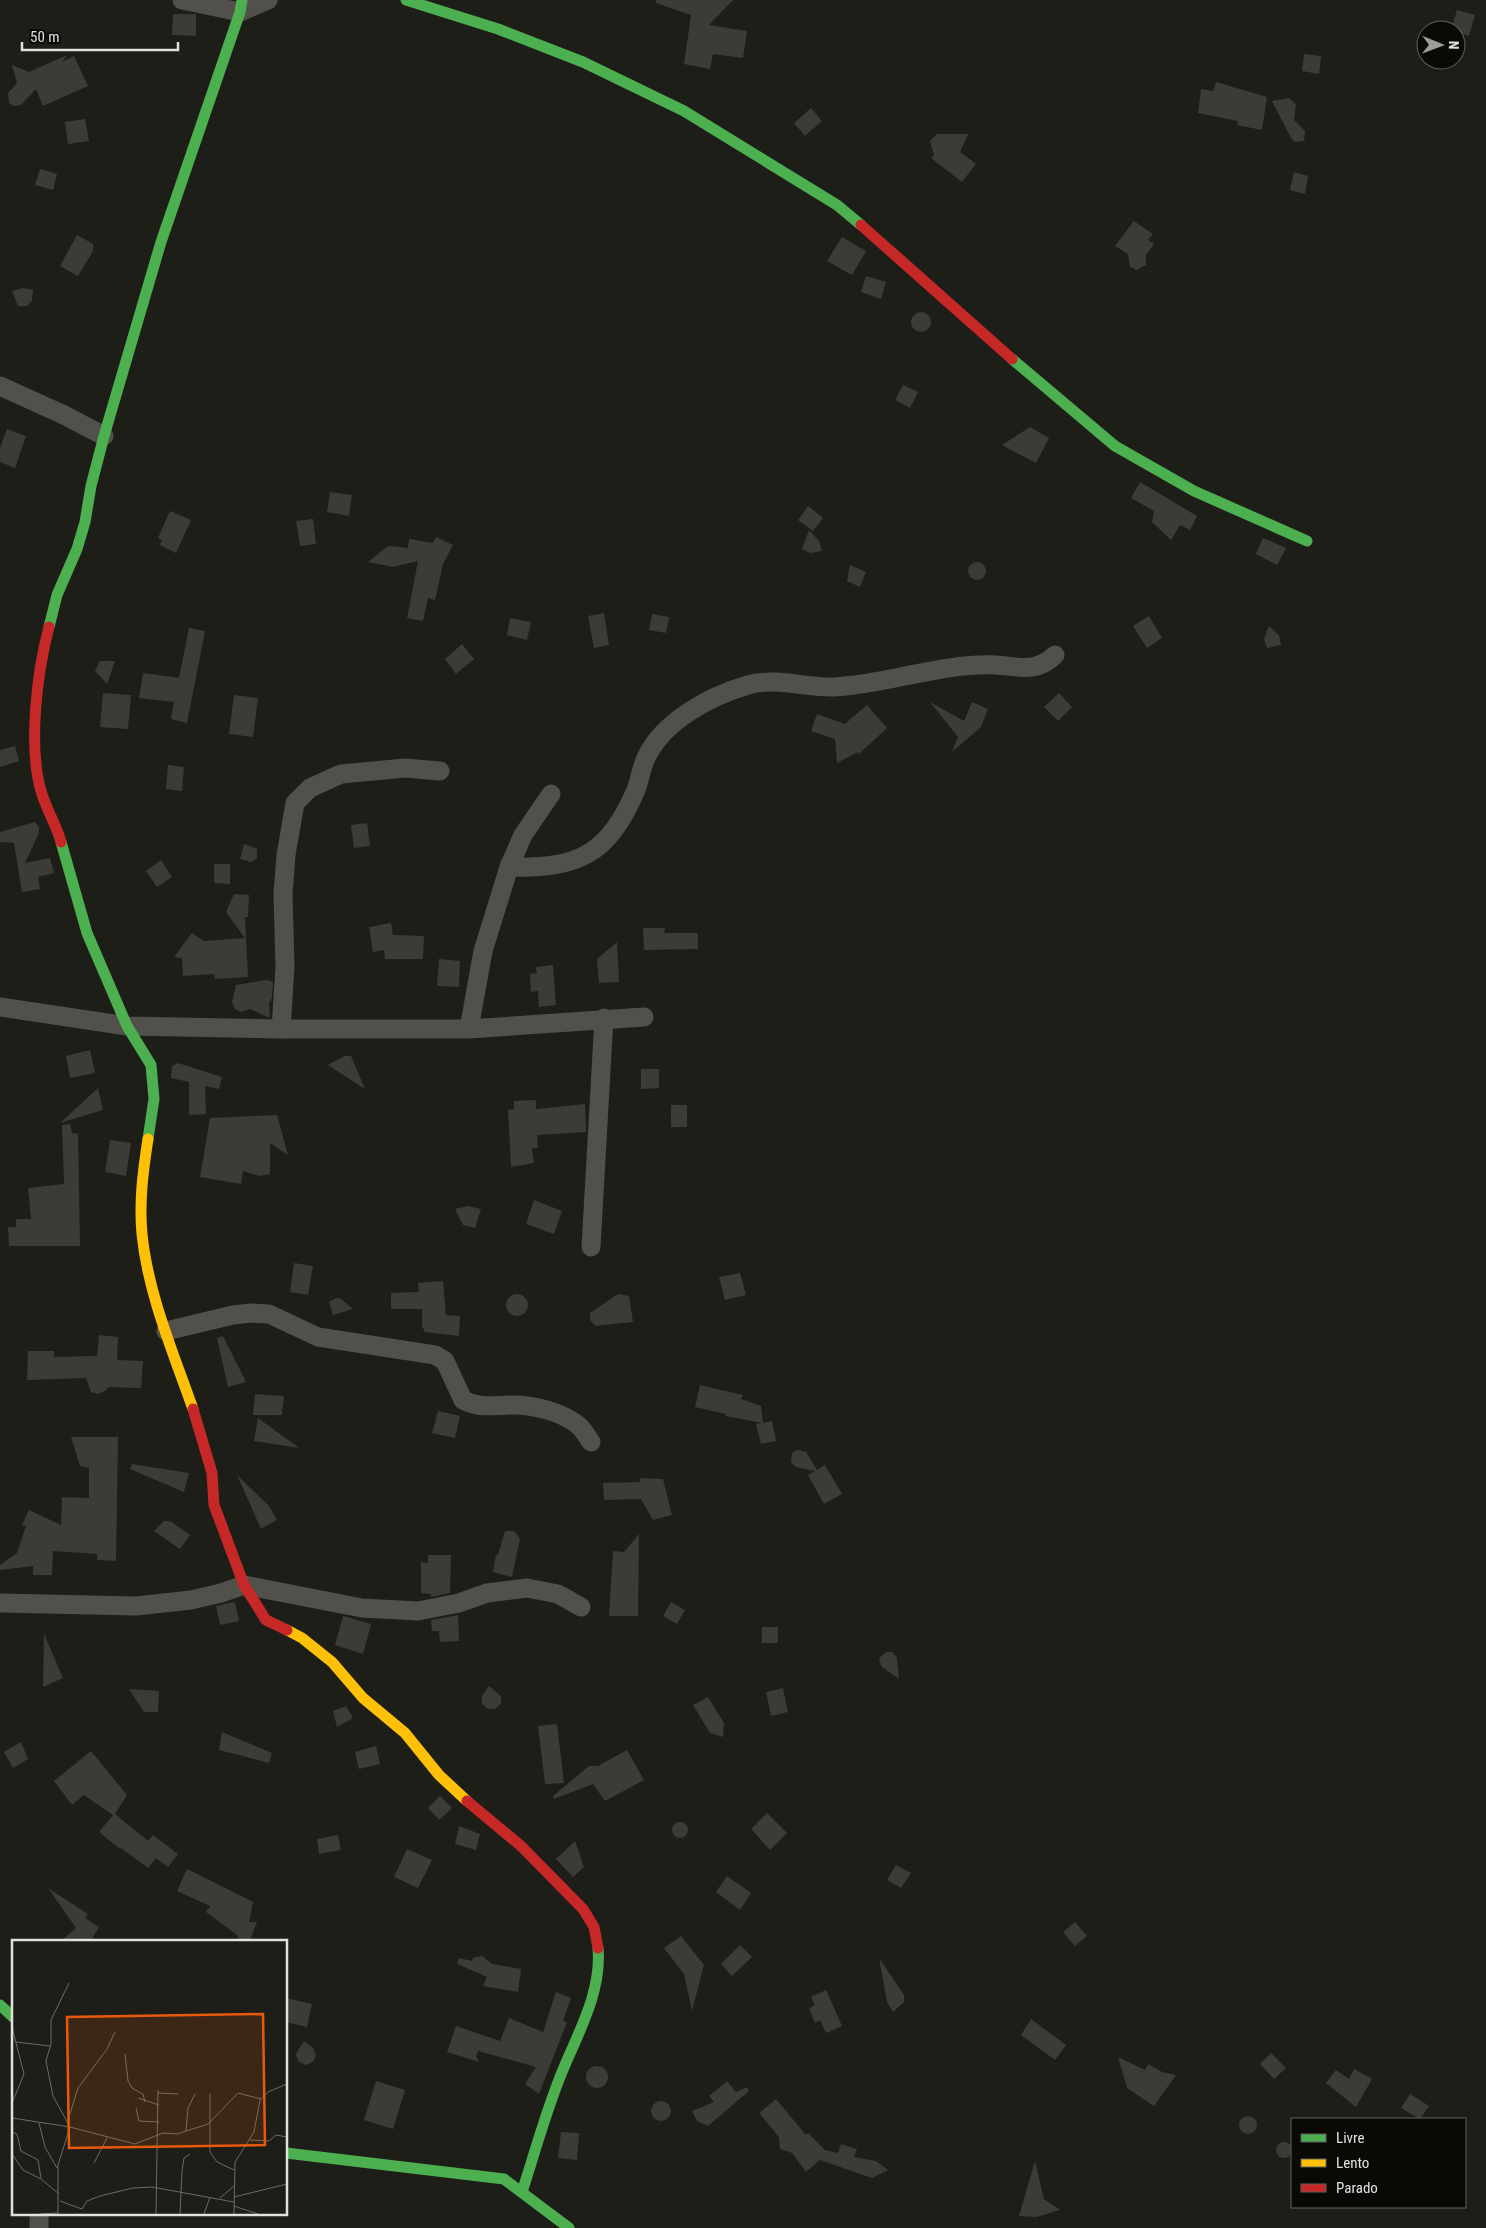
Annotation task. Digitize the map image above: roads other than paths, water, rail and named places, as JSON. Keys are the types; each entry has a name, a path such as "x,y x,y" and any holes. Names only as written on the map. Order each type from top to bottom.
{"street":[{"path":"182,0 241,6 268,0"},
{"path":"406,0 498,29 583,62 684,111 837,205 894,252 974,327 1115,446 1194,491 1307,541"},
{"path":"241,6 161,242 104,436 85,522 77,549 57,595 47,632 36,706 35,744 42,791 58,832 87,933 127,1026 144,1050 151,1066 154,1099 141,1184 142,1234 153,1293 205,1445 212,1473 214,1505 244,1585 266,1620 302,1638 332,1662 363,1698 405,1733 439,1775 487,1820 521,1846 583,1909 594,1928 598,1950 598,1970 595,1985 579,2036 562,2072 522,2192"},
{"path":"0,386 64,415 104,436"},
{"path":"509,867 553,865 573,860 599,848 623,818 637,788 646,758 666,729 685,714 749,685 792,682 831,687 860,684 950,667 996,665 1036,668 1046,663 1055,655"},
{"path":"282,1029 285,967 283,893 286,855 295,803 310,788 341,774 405,768 440,771"},
{"path":"468,1028 483,952 509,867 524,835 551,794"},
{"path":"0,1006 127,1026 282,1029 468,1028 644,1017"},
{"path":"591,1246 604,1018"},
{"path":"166,1331 232,1315 268,1314 318,1337 435,1355 445,1361 463,1400 482,1407 512,1405 562,1416 580,1427 591,1442"},
{"path":"0,1603 136,1606 191,1600 244,1585 362,1608 418,1611 459,1603 487,1593 527,1588 558,1594 580,1607"},
{"path":"0,2006 12,2016"},
{"path":"288,2153 504,2179 569,2228"}]}
